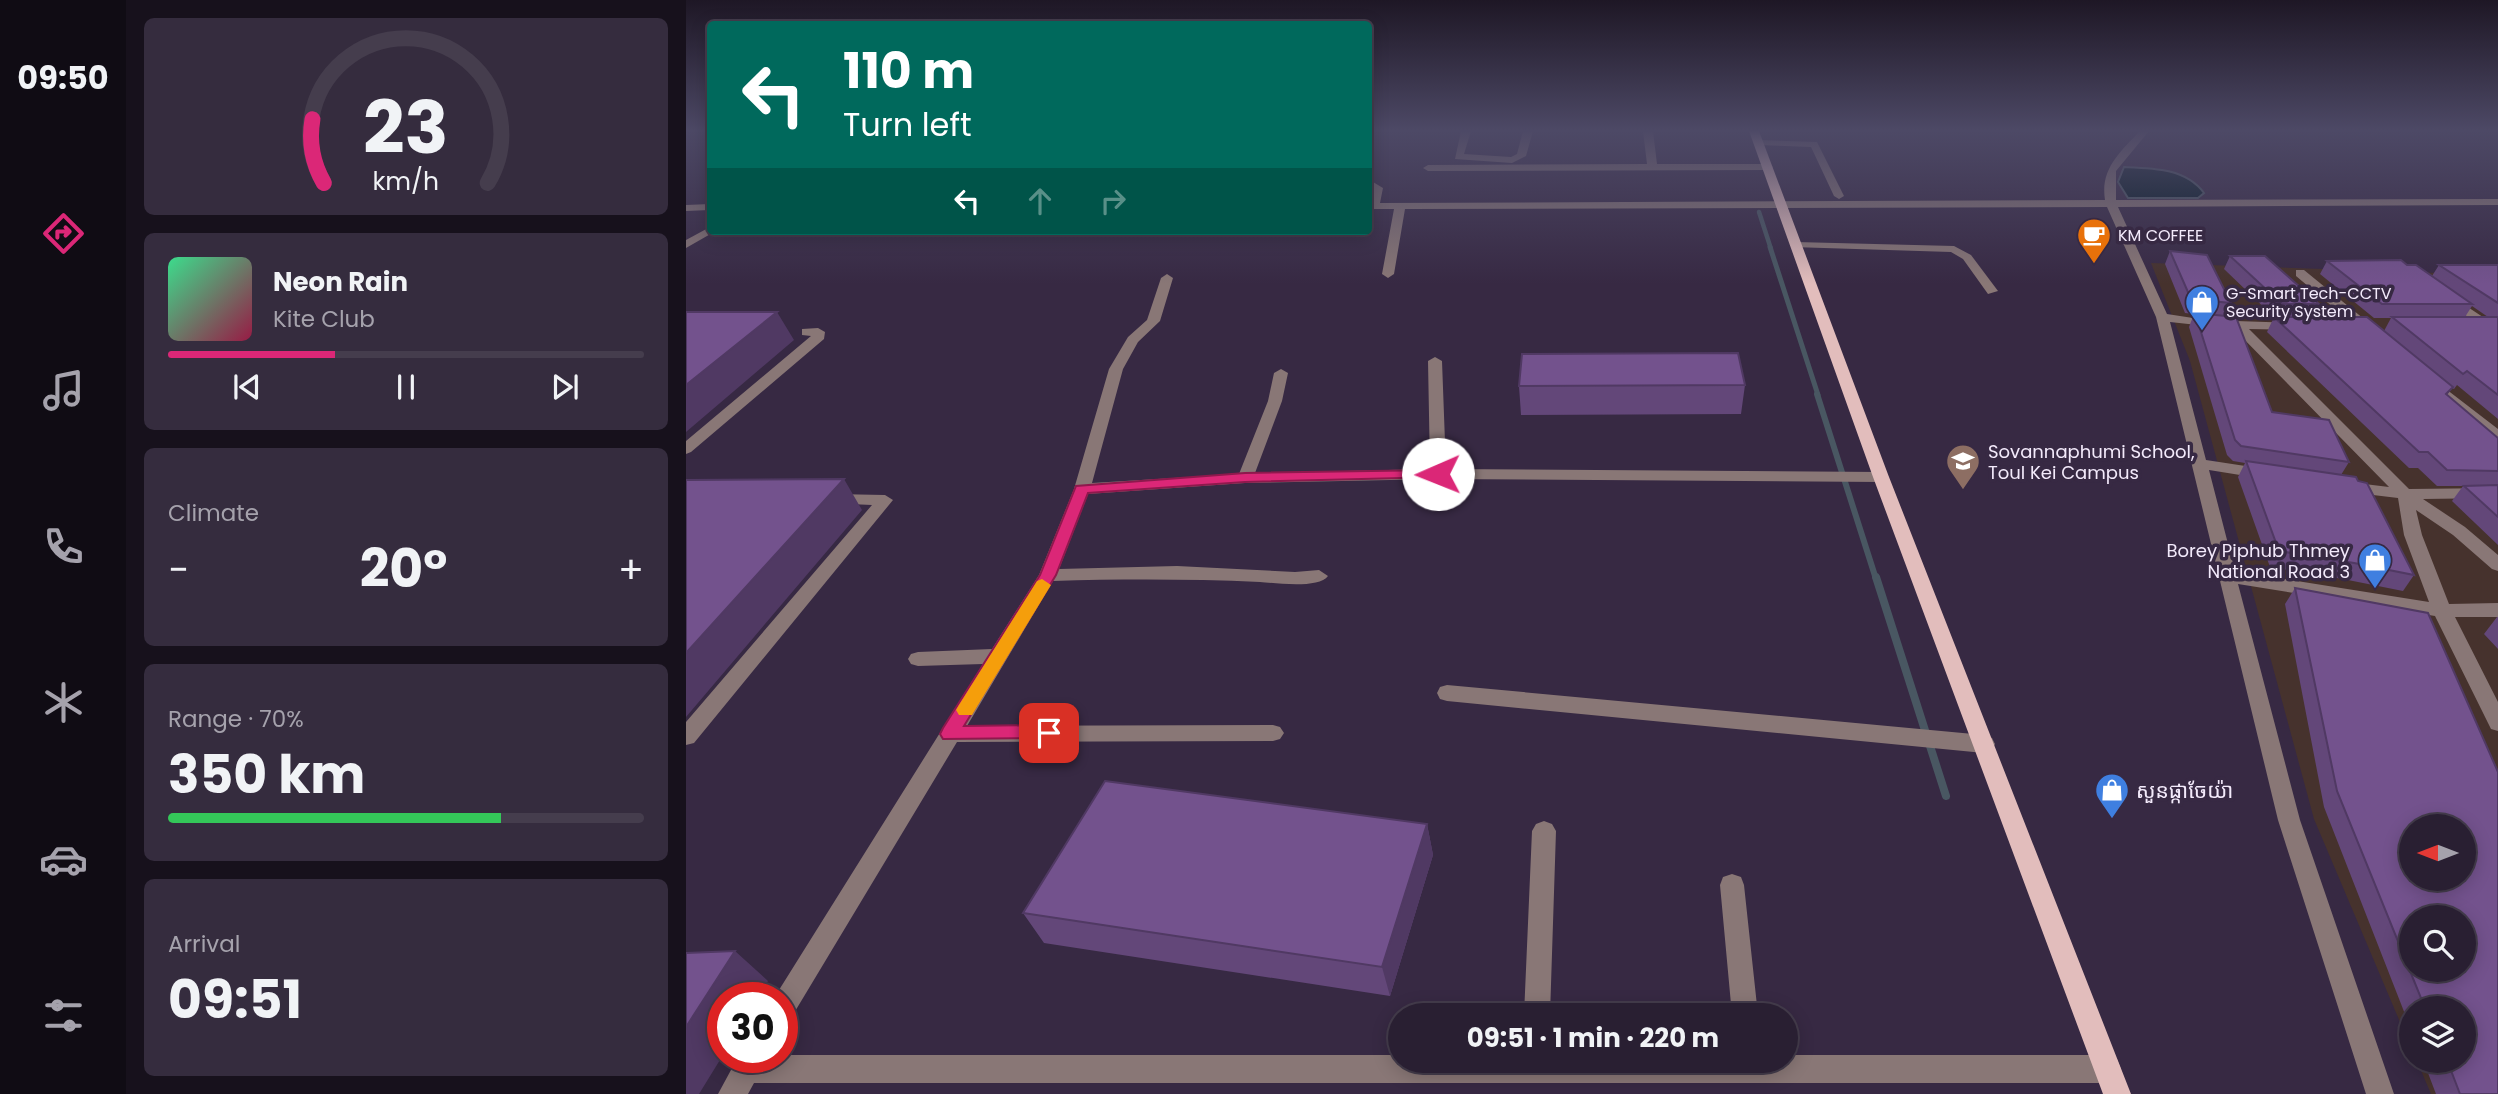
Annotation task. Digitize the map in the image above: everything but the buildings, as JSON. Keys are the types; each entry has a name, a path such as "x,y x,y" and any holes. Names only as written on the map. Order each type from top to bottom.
{"main road":[{"path":"1773,182 1881,477 2112,1081"}],"street":[{"path":"1833,182 1839,195"},
{"path":"2107,182 2111,204 2162,317 2290,820 2380,1094"},
{"path":"1372,185 1378,188 1372,203"},
{"path":"1372,206 2498,202"},
{"path":"1388,274 1400,206"},
{"path":"686,208 707,207"},
{"path":"686,245 707,232"},
{"path":"1796,245 1954,249 1967,257 1992,292"},
{"path":"2300,273 2372,327 2385,344"},
{"path":"798,983 1048,575 1082,489 1115,369 1133,340 1153,321 1167,278"},
{"path":"2437,290 2494,328"},
{"path":"2162,317 2238,325 2314,326"},
{"path":"2238,325 2405,494 2459,531 2498,565"},
{"path":"2460,326 2494,328"},
{"path":"2340,327 2372,327"},
{"path":"686,449 819,336 818,332 807,332"},
{"path":"1434,361 1438,474"},
{"path":"2416,369 2498,437"},
{"path":"1245,478 1275,401 1282,373"},
{"path":"2201,464 2284,477"},
{"path":"1082,489 1245,478 1438,474 1881,477"},
{"path":"2337,485 2405,494 2498,493"},
{"path":"2405,494 2413,535 2442,611 2498,723"},
{"path":"686,737 885,500 817,499"},
{"path":"1048,575 1177,572 1295,578 1320,576"},
{"path":"2229,576 2442,611 2498,610"},
{"path":"918,659 1000,656"},
{"path":"1447,693 1984,744"},
{"path":"950,734 1273,733"},
{"path":"1537,1003 1544,831"},
{"path":"1732,886 1744,1003"},
{"path":"798,1063 1388,1065"},
{"path":"1798,1068 2112,1081"},
{"path":"733,1094 745,1073"}],"shaded area":[{"name":"Borey Piphub Thmey National Road 3","path":"2151,263 2498,275 2498,1094 2431,1094 2422,1073 2476,1073 2476,996 2399,996 2399,1020 2314,819 2190,361"}],"water":[{"path":"2118,182 2193,182 2204,193 2198,198 2128,198"}],"waterway":[{"path":"1759,212 1771,249"},
{"path":"1770,247 1818,395"},
{"path":"1817,394 1876,579"},
{"path":"1876,577 1946,796"}],"slow traffic":[{"path":"965,710 1042,585"}],"place":[{"name":"KM COFFEE","path":"2094,265"},
{"name":"G-Smart Tech-CCTV Security System","path":"2202,332"},
{"name":"Sovannaphumi School, Toul Kei Campus","path":"1963,491"},
{"name":"Borey Piphub Thmey National Road 3","path":"2375,590"},
{"name":"សួនផ្កាចែយ៉ា","path":"2112,820"}],"route":[{"path":"1049,733 950,734 1048,575 1082,489 1245,478 1438,474"}]}
